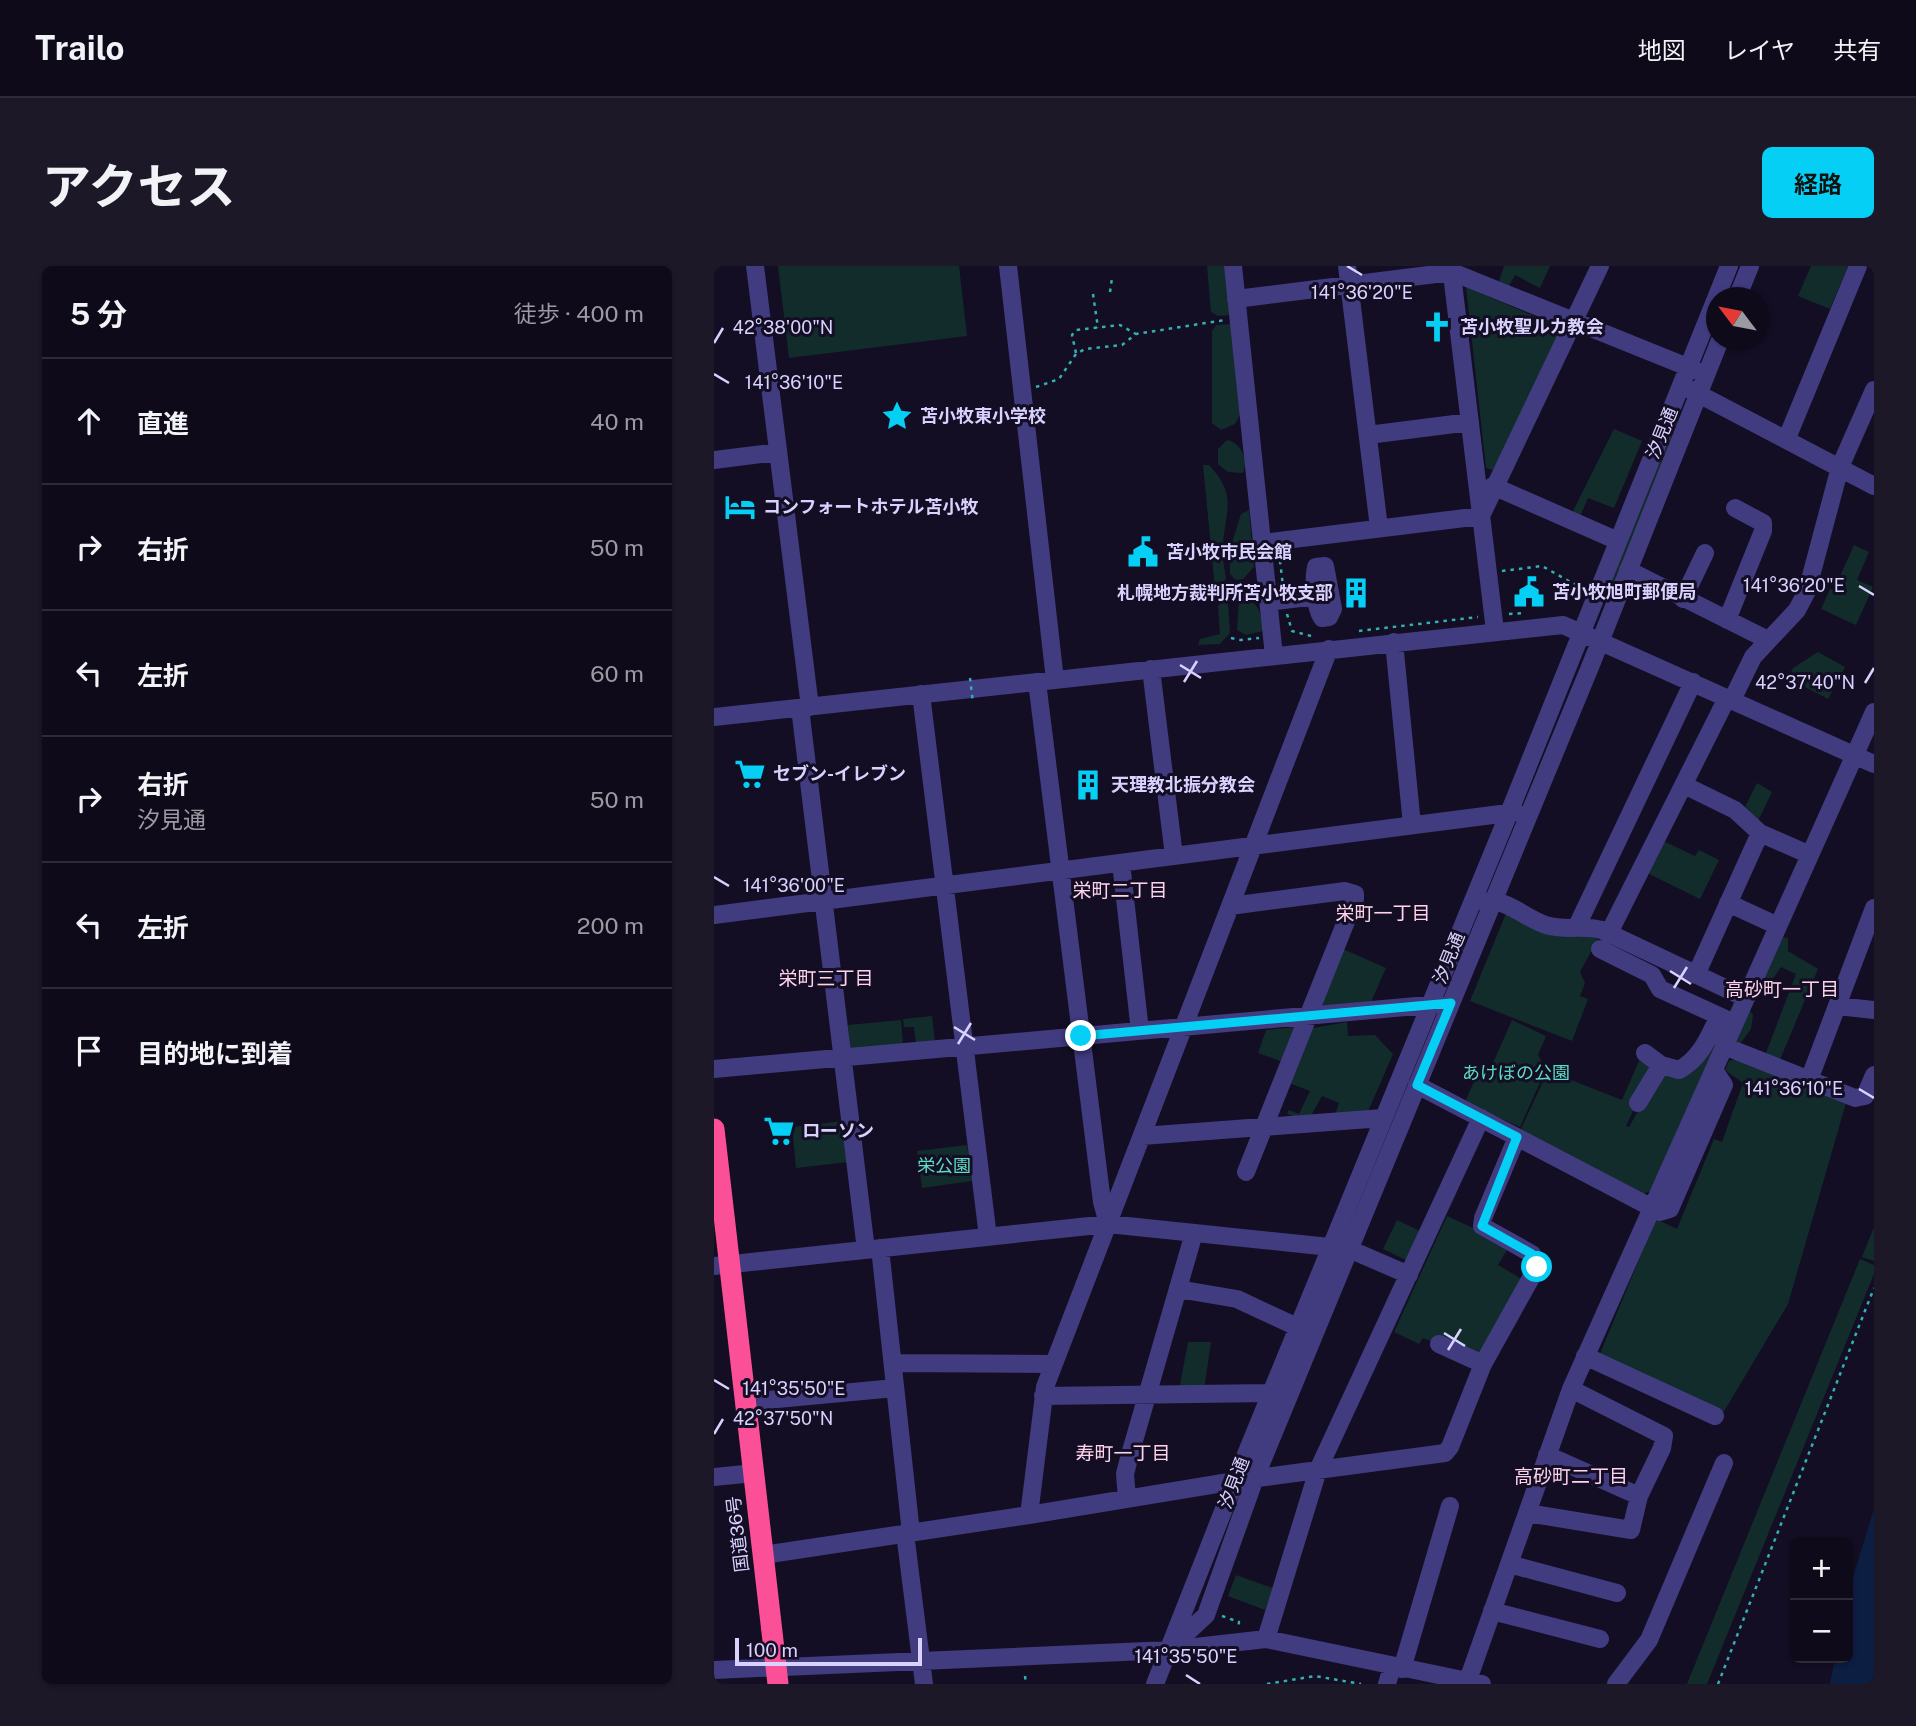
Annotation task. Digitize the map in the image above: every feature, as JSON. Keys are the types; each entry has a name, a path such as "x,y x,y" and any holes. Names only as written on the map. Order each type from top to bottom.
{"highway":[{"name":"国道36号","path":"714,1129 722,1265 746,1402 777,1676"}],"street":[{"path":"755,266 778,452 824,901 843,1058 892,1363 924,1684"},
{"path":"1008,266 1055,680"},
{"path":"1233,266 1277,601 1274,656"},
{"path":"1347,266 1379,528"},
{"path":"1481,516 1600,266"},
{"name":"汐見通","path":"1169,1650 1270,1393 1509,813 1729,266"},
{"path":"1741,287 1750,266"},
{"path":"1787,438 1858,266"},
{"path":"1236,299 1451,269 1707,374"},
{"path":"1451,269 1494,623"},
{"name":"汐見通","path":"1169,1650 1206,1615 1255,1478 1600,640 1716,350"},
{"path":"1682,385 1874,486"},
{"path":"1605,941 1753,657 1797,610 1807,591 1840,467 1874,390"},
{"path":"1368,435 1470,422"},
{"path":"714,460 778,452"},
{"path":"1493,486 1618,541"},
{"path":"1727,620 1763,531 1763,523 1735,509"},
{"path":"1270,542 1481,516"},
{"path":"1683,599 1705,553"},
{"path":"1628,570 1768,640"},
{"path":"1277,601 1317,596"},
{"path":"714,717 1394,642 1494,623 1563,625 1874,764"},
{"path":"1394,642 1412,825"},
{"path":"1029,1515 1043,1396 1054,1364 1329,649"},
{"path":"1151,669 1174,856"},
{"path":"1037,682 1102,1202 1108,1224"},
{"path":"1577,926 1693,682"},
{"path":"921,694 988,1237"},
{"path":"1645,1053 1661,1065 1679,1070 1692,1062 1746,998 1874,712"},
{"path":"1684,785 1735,810 1760,832 1810,855"},
{"path":"714,915 1530,810"},
{"path":"1696,975 1760,832"},
{"path":"1121,863 1140,1031"},
{"path":"1230,906 1345,891 1355,894 1247,1172"},
{"path":"1470,906 1493,900 1544,925 1558,928 1577,926 1605,941 1696,975 1746,998"},
{"path":"1728,903 1778,926"},
{"path":"1809,1080 1837,1006 1869,939 1874,908"},
{"path":"1605,941 1652,975 1660,989 1727,1020"},
{"path":"714,1069 1451,1003"},
{"path":"1837,1006 1874,1010"},
{"path":"714,1670 777,1676 921,1661 1169,1650 1266,1639 1394,1674 1475,1682 1492,1611 1571,1389 1714,1070 1724,1046 1727,1020"},
{"path":"1724,1046 1855,1098 1865,1096 1874,1075"},
{"path":"1638,1103 1661,1065"},
{"path":"1417,1085 1651,1207"},
{"path":"1142,1136 1383,1118"},
{"path":"1266,1639 1318,1471 1481,1118"},
{"path":"763,1555 1029,1515 1235,1480 1445,1453 1450,1447 1483,1364 1537,1267 1536,1258 1482,1226 1517,1137"},
{"path":"722,1265 1108,1224 1349,1249 1409,1275"},
{"path":"1127,1499 1125,1474 1194,1233"},
{"path":"1178,1289 1237,1299 1297,1327"},
{"path":"1439,1344 1483,1364"},
{"path":"1585,1356 1716,1416"},
{"path":"892,1363 1054,1364"},
{"path":"746,1402 895,1388"},
{"path":"1527,1513 1630,1530 1639,1496 1662,1448 1664,1436 1571,1389"},
{"path":"1043,1396 1270,1393"},
{"path":"1547,1455 1639,1496"},
{"path":"1616,1684 1649,1640 1724,1463"},
{"path":"714,1477 754,1473"},
{"path":"1394,1674 1450,1506"},
{"path":"1509,1564 1617,1593"},
{"path":"1492,1611 1600,1639"},
{"path":"1155,1684 1169,1650"}],"path":[{"path":"1110,292 1112,278"},
{"path":"1093,294 1098,328"},
{"path":"1022,390 1059,379 1076,354 1084,349 1122,345 1136,334 1238,319"},
{"path":"1076,354 1072,335 1076,330 1120,325 1136,334"},
{"path":"1270,542 1277,601 1289,628 1304,636 1312,636"},
{"path":"1488,573 1542,566 1597,596"},
{"path":"1354,631 1494,623 1529,613"},
{"path":"970,678 973,703"},
{"path":"1718,1684 1874,1288"},
{"path":"1025,1676 1026,1684"},
{"path":"1267,1684 1315,1676 1361,1684"}],"green space":[{"path":"778,266 959,266 967,336 789,358"},
{"path":"1207,266 1224,266 1230,315 1218,316 1211,312"},
{"path":"1504,266 1550,266 1540,288 1515,275 1509,286 1499,281"},
{"path":"1811,266 1848,266 1830,309 1798,296"},
{"path":"1466,287 1562,328 1495,471 1486,468"},
{"path":"1232,324 1241,413 1235,424 1221,430 1212,423 1212,331 1216,325"},
{"path":"1677,415 1682,417 1611,596 1606,594"},
{"path":"1614,429 1642,441 1614,508 1588,498 1579,519 1571,515"},
{"path":"1227,440 1240,448 1245,463 1243,473 1228,472 1218,464 1218,449"},
{"path":"1203,465 1209,465 1218,476 1228,502 1223,548 1226,578 1224,583 1215,588"},
{"path":"1249,510 1254,567 1243,579 1236,580 1230,574 1230,549 1241,514"},
{"path":"1854,545 1869,552 1857,580 1873,587 1856,625 1821,609 1830,589 1834,590"},
{"path":"1245,597 1257,607 1263,631 1246,635 1237,630 1239,600"},
{"path":"1222,601 1228,603 1230,633 1220,644 1198,645 1200,639 1220,634 1218,606"},
{"path":"1818,652 1845,667 1828,699 1788,678 1793,668"},
{"path":"1757,783 1772,792 1758,821 1745,807"},
{"path":"1659,839 1695,856 1699,850 1719,860 1700,899 1643,871"},
{"path":"1507,911 1599,937 1580,972 1585,983 1580,996 1588,999 1572,1041 1470,1001"},
{"path":"1783,937 1788,938 1788,951 1818,969 1779,1062 1766,1057 1766,1053 1796,974 1781,967 1765,990 1757,990"},
{"path":"1343,949 1386,968 1371,1002 1327,1008 1322,1005"},
{"path":"1749,1009 1753,1015 1751,1029 1739,1045 1733,1039"},
{"path":"932,1016 935,1042 916,1044 914,1027 904,1027 903,1019"},
{"path":"901,1020 903,1045 850,1050 848,1025"},
{"name":"あけぼの公園","path":"1512,1020 1546,1036 1538,1055 1546,1069 1520,1127 1465,1102 1476,1077 1485,1081"},
{"path":"1347,1022 1348,1036 1375,1035 1393,1054 1366,1116 1335,1115 1339,1103 1322,1096 1308,1121 1287,1114 1289,1110 1299,1114 1310,1091 1289,1083 1313,1028"},
{"path":"1722,1023 1727,1025 1653,1190 1640,1195 1519,1133 1548,1071 1622,1100 1642,1054 1654,1066 1626,1126 1629,1127 1657,1077 1662,1074 1682,1073"},
{"path":"1296,1027 1283,1062 1258,1053 1266,1030"},
{"path":"1736,1059 1846,1103 1788,1304 1723,1413 1599,1356 1656,1219 1677,1229 1714,1139 1722,1142 1743,1083 1725,1070 1729,1061"},
{"path":"843,1121 848,1162 796,1168 792,1127"},
{"name":"栄公園","path":"967,1145 972,1181 922,1188 917,1151"},
{"path":"1447,1216 1510,1245 1498,1265 1525,1281 1480,1356 1434,1337 1431,1341 1423,1338 1419,1344 1394,1332"},
{"path":"1397,1220 1420,1231 1406,1260 1383,1249"},
{"path":"1874,1227 1874,1261 1862,1257"},
{"path":"1860,1259 1874,1265 1874,1274 1707,1684 1687,1684"},
{"path":"1188,1342 1211,1342 1204,1390 1179,1390"},
{"path":"1236,1575 1273,1588 1265,1610 1228,1596"}],"water":[{"path":"1874,1509 1874,1684 1830,1684 1834,1663 1853,1663 1853,1577"}],"place":[{"name":"苫小牧聖ルカ教会","path":"1437,327"},
{"name":"苫小牧東小学校","path":"897,416"},
{"name":"コンフォートホテル苫小牧","path":"740,507"},
{"name":"苫小牧市民会館","path":"1143,552"},
{"name":"苫小牧旭町郵便局","path":"1529,592"},
{"name":"札幌地方裁判所苫小牧支部","path":"1356,593"},
{"name":"セブン-イレブン","path":"750,774"},
{"name":"天理教北振分教会","path":"1088,785"},
{"name":"ローソン","path":"779,1131"}],"district":[{"name":"栄町二丁目","path":"1120,890"},
{"name":"栄町一丁目","path":"1383,913"},
{"name":"栄町三丁目","path":"826,978"},
{"name":"高砂町一丁目","path":"1782,989"},
{"name":"寿町一丁目","path":"1123,1453"},
{"name":"高砂町二丁目","path":"1571,1476"}],"route":[{"path":"1081,1036 1451,1003 1417,1085 1517,1137 1482,1226 1532,1254 1536,1258 1537,1267"}]}
